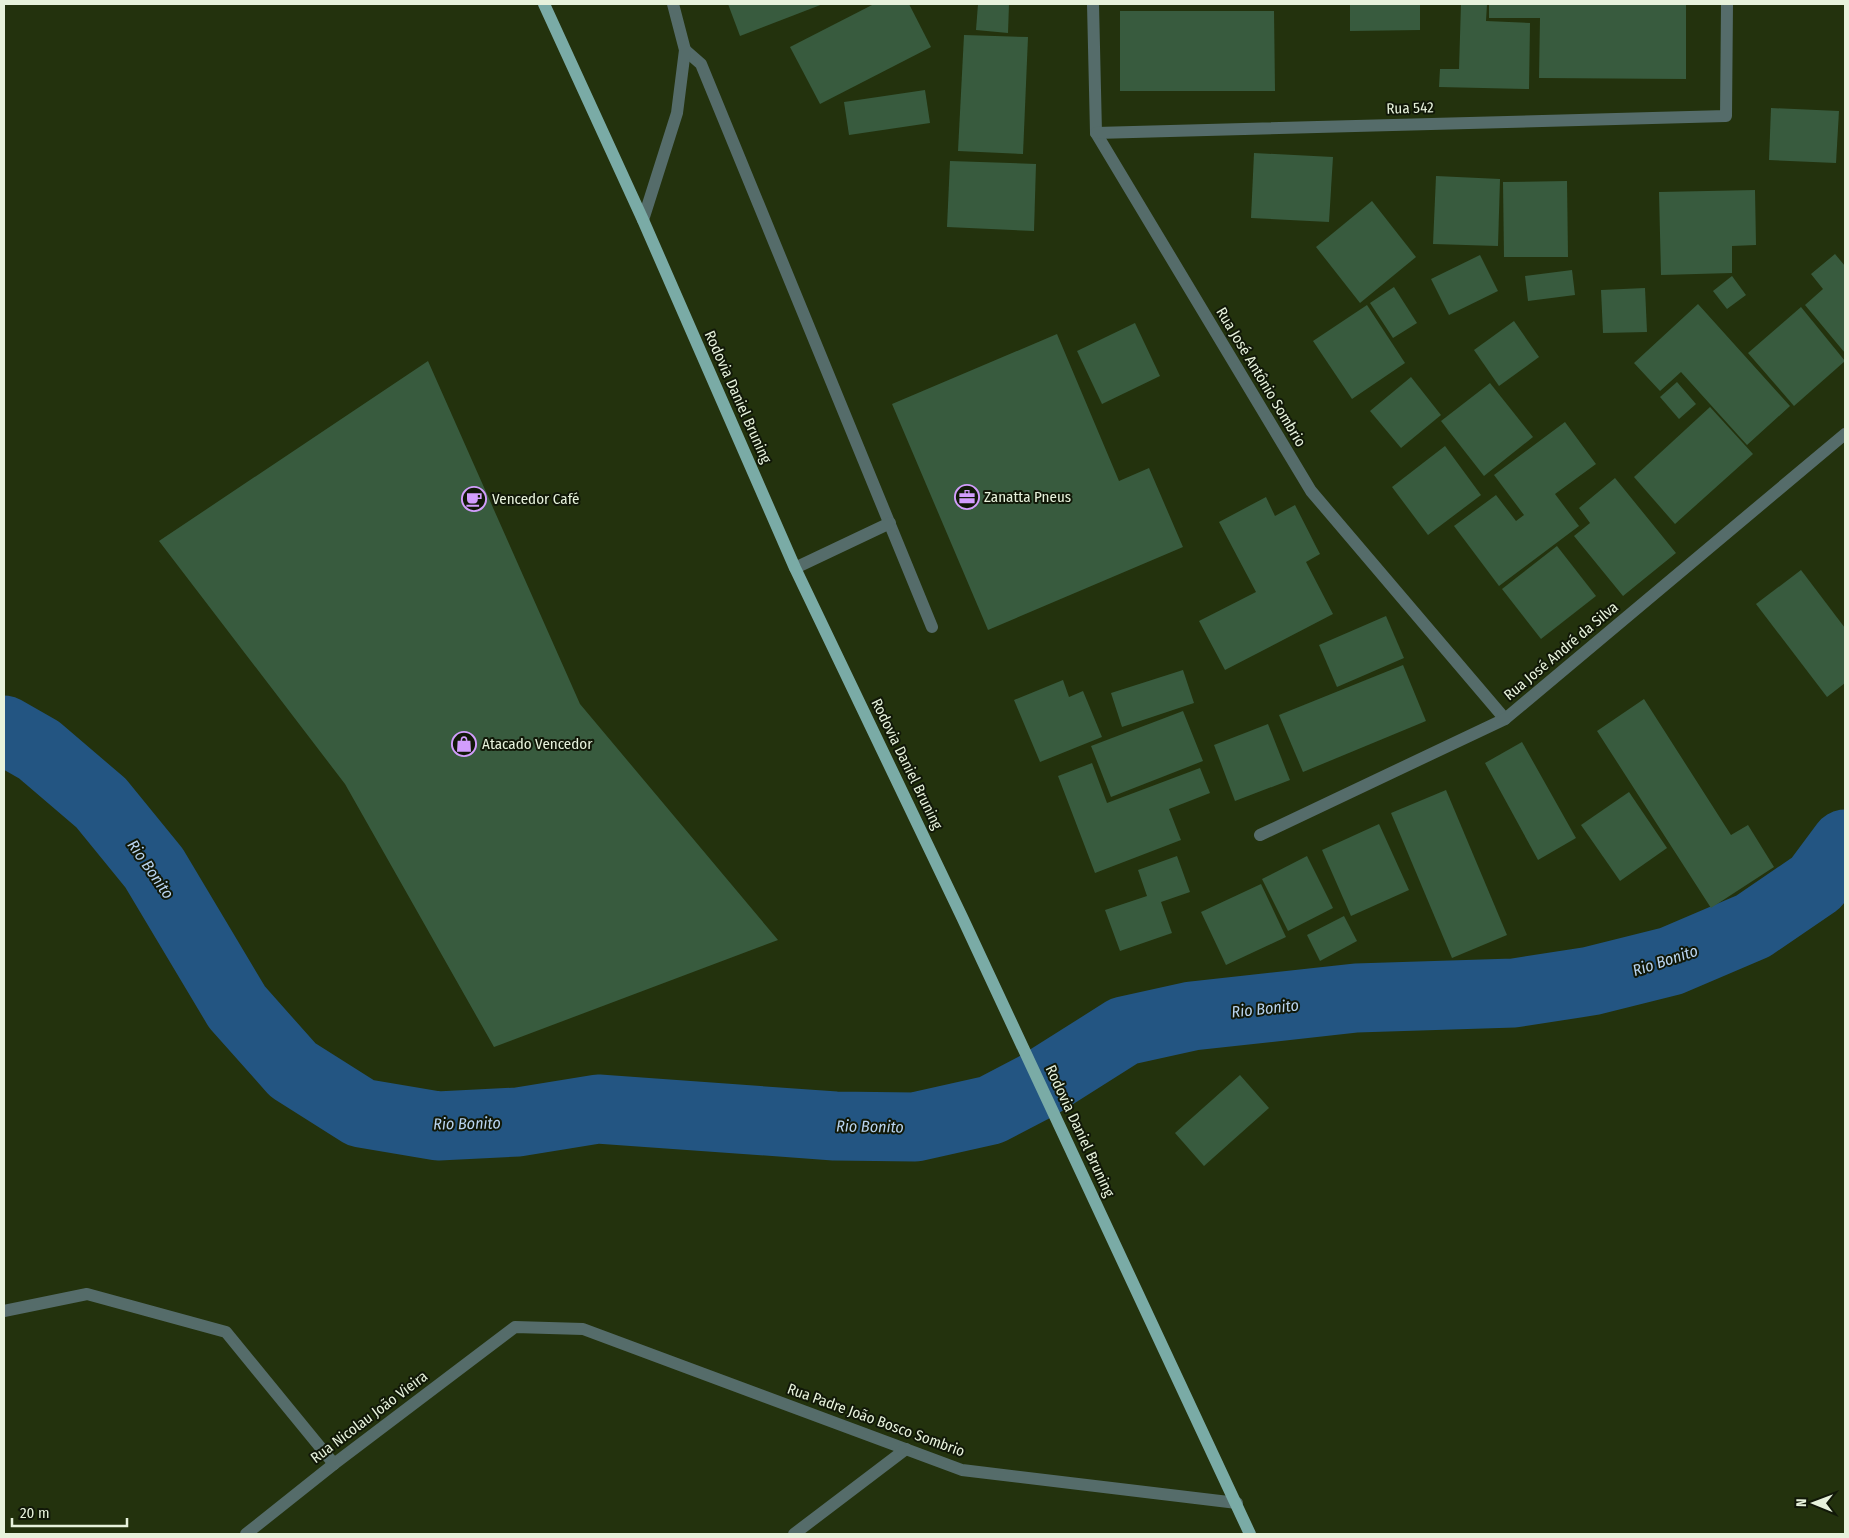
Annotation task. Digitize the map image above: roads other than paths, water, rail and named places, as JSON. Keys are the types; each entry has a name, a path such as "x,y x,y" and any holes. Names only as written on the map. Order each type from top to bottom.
{"main road":[{"name":"Rodovia Daniel Bruning","path":"544,4 642,220 795,568 1009,1017 1250,1534"}],"street":[{"path":"642,220 677,113 685,50 673,4"},
{"name":"Rua José Antônio Sombrio","path":"1093,4 1096,133 1311,491 1505,719"},
{"name":"Rua 542","path":"1096,133 1726,116 1726,4"},
{"path":"685,50 701,64 932,627"},
{"name":"Rua José André da Silva","path":"1260,835 1505,719 1845,434"},
{"path":"795,568 890,523"},
{"path":"4,1312 87,1294 226,1332 334,1464"},
{"name":"Rua Padre João Bosco Sombrio","path":"515,1327 582,1329 962,1470 1236,1504"},
{"name":"Rua Nicolau João Vieira","path":"246,1534 334,1464 515,1327"},
{"path":"794,1534 906,1449"}],"waterway":[{"name":"Rio Bonito","path":"4,730 39,750 101,803 154,868 237,1007 293,1070 361,1113 438,1126 518,1122 598,1109 835,1126 915,1127 991,1110 1037,1086 1124,1031 1192,1016 1356,998 1514,993 1591,981 1671,961 1753,926 1816,883 1845,844"}],"place":[{"name":"Zanatta Pneus","path":"967,497"},
{"name":"Vencedor Café","path":"474,499"},
{"name":"Atacado Vencedor","path":"464,744"}]}
